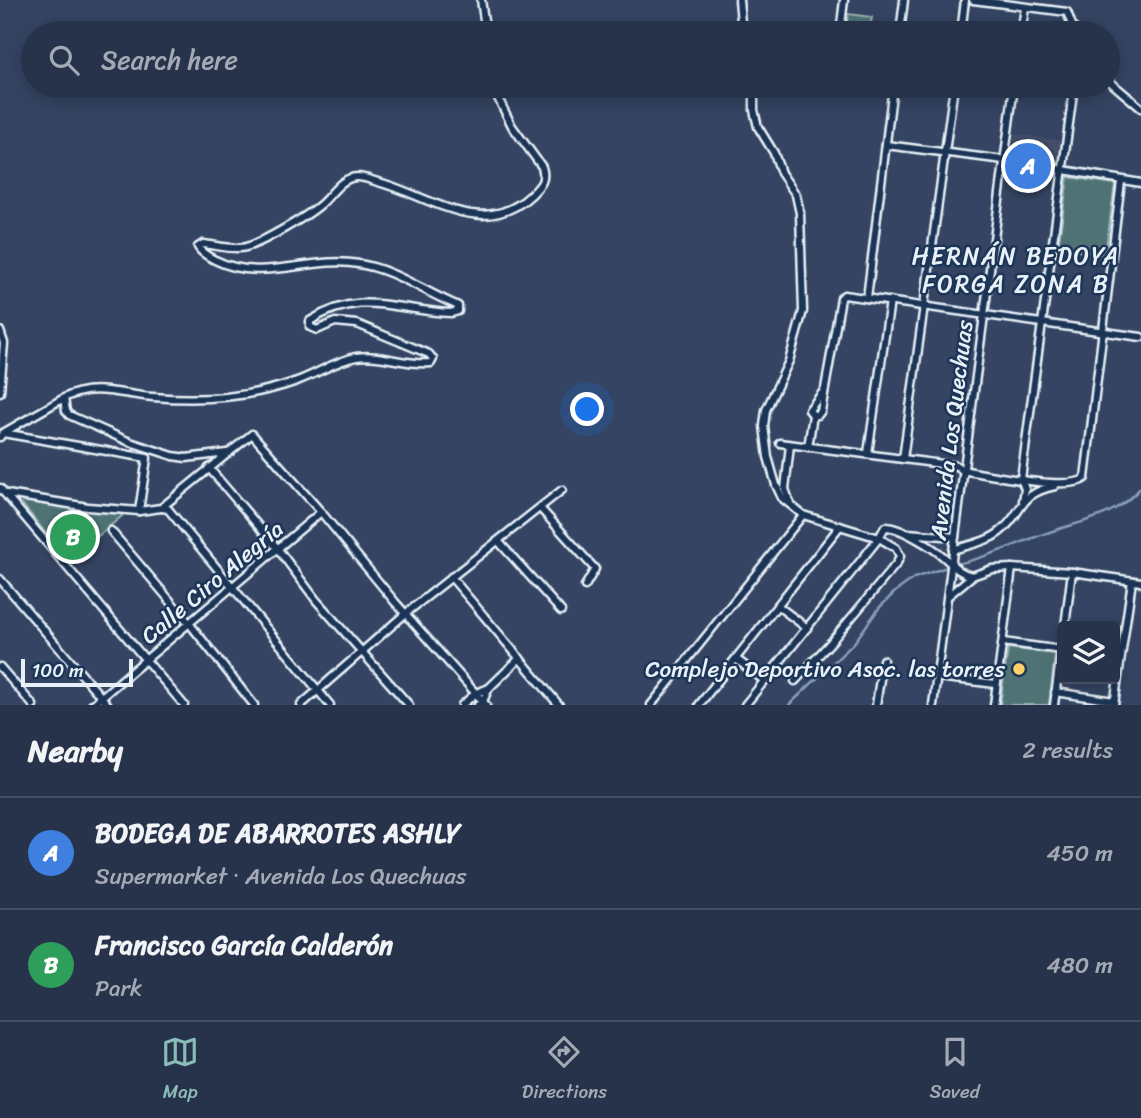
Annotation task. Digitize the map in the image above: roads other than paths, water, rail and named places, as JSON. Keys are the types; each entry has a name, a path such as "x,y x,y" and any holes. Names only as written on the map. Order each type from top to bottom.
{"street":[{"path":"481,0 484,21"},
{"path":"739,0 741,21"},
{"path":"841,21 844,0"},
{"path":"901,21 904,0"},
{"path":"962,21 965,0"},
{"path":"973,0 1067,12 1071,21"},
{"path":"1120,90 1141,108"},
{"path":"1,435 75,392 95,389 161,398 236,398 283,386 353,358 372,356 431,363 433,359 429,354 363,325 335,323 317,330 310,327 310,321 334,309 360,302 451,313 458,311 458,306 402,278 364,265 344,262 258,271 224,264 202,253 198,247 203,244 242,248 255,245 318,207 344,181 356,177 388,184 467,215 494,215 516,208 542,185 545,174 512,126 498,98"},
{"path":"754,98 758,127 775,153 781,173 796,195 800,213 803,311 789,361 766,411 764,426 768,457 776,485 782,498 803,515 879,538 896,548 900,559 795,681"},
{"path":"867,298 892,98"},
{"path":"904,458 952,98"},
{"name":"Avenida Los Quechuas","path":"933,705 1012,98"},
{"path":"1023,501 1025,489 1021,479 1072,98"},
{"path":"886,145 1004,160 1063,169 1068,173 1141,183"},
{"path":"953,550 1002,531 1032,492 1080,483 1085,478 1121,181"},
{"path":"808,447 813,415 809,413 810,408 825,387 841,298 844,295 1141,337"},
{"path":"868,453 890,300"},
{"path":"0,331 4,343 0,392"},
{"path":"64,398 69,415 130,442 186,458 227,453"},
{"path":"161,508 252,434 483,704"},
{"path":"1,435 147,458 139,511"},
{"path":"780,443 851,454 868,453 904,458 1060,485"},
{"path":"790,445 785,489 790,505"},
{"path":"209,468 278,549 316,600 409,705"},
{"path":"0,488 65,568 184,705"},
{"path":"301,705 405,614 562,490"},
{"path":"7,494 88,507 139,511 168,509 330,705"},
{"path":"540,508 595,569 584,586"},
{"name":"Calle Ciro Alegría","path":"92,705 321,512"},
{"path":"650,705 803,515"},
{"path":"699,705 840,526"},
{"path":"745,705 885,527 896,528 944,557 964,574 972,576"},
{"path":"111,531 254,705"},
{"path":"903,532 955,537"},
{"path":"499,542 561,611"},
{"path":"994,705 1012,568"},
{"path":"948,596 972,576 992,569 1072,572 1141,582"},
{"path":"1066,621 1072,572"},
{"path":"452,577 559,705"},
{"path":"0,579 108,705"},
{"path":"1055,692 1114,703 1132,580"},
{"path":"778,606 807,628"},
{"path":"1003,642 1057,649"},
{"path":"462,705 476,693 489,688 520,657"},
{"path":"736,659 765,681"},
{"path":"876,705 883,660"},
{"path":"0,667 33,705"},
{"path":"937,677 996,684"},
{"path":"1054,705 1057,680"},
{"path":"483,704 489,688"}],"waterway":[{"path":"956,564 990,555 1109,512 1141,487"},
{"path":"789,705 854,643 879,608 895,592 914,578 950,566"}],"place":[{"name":"BODEGA DE ABARROTES ASHLY","path":"1028,166"},
{"name":"Francisco García Calderón","path":"73,537"},
{"name":"Complejo Deportivo Asoc. las torres","path":"1019,669"}],"district":[{"name":"HERNÁN BEDOYA FORGA ZONA B","path":"1016,270"}]}
